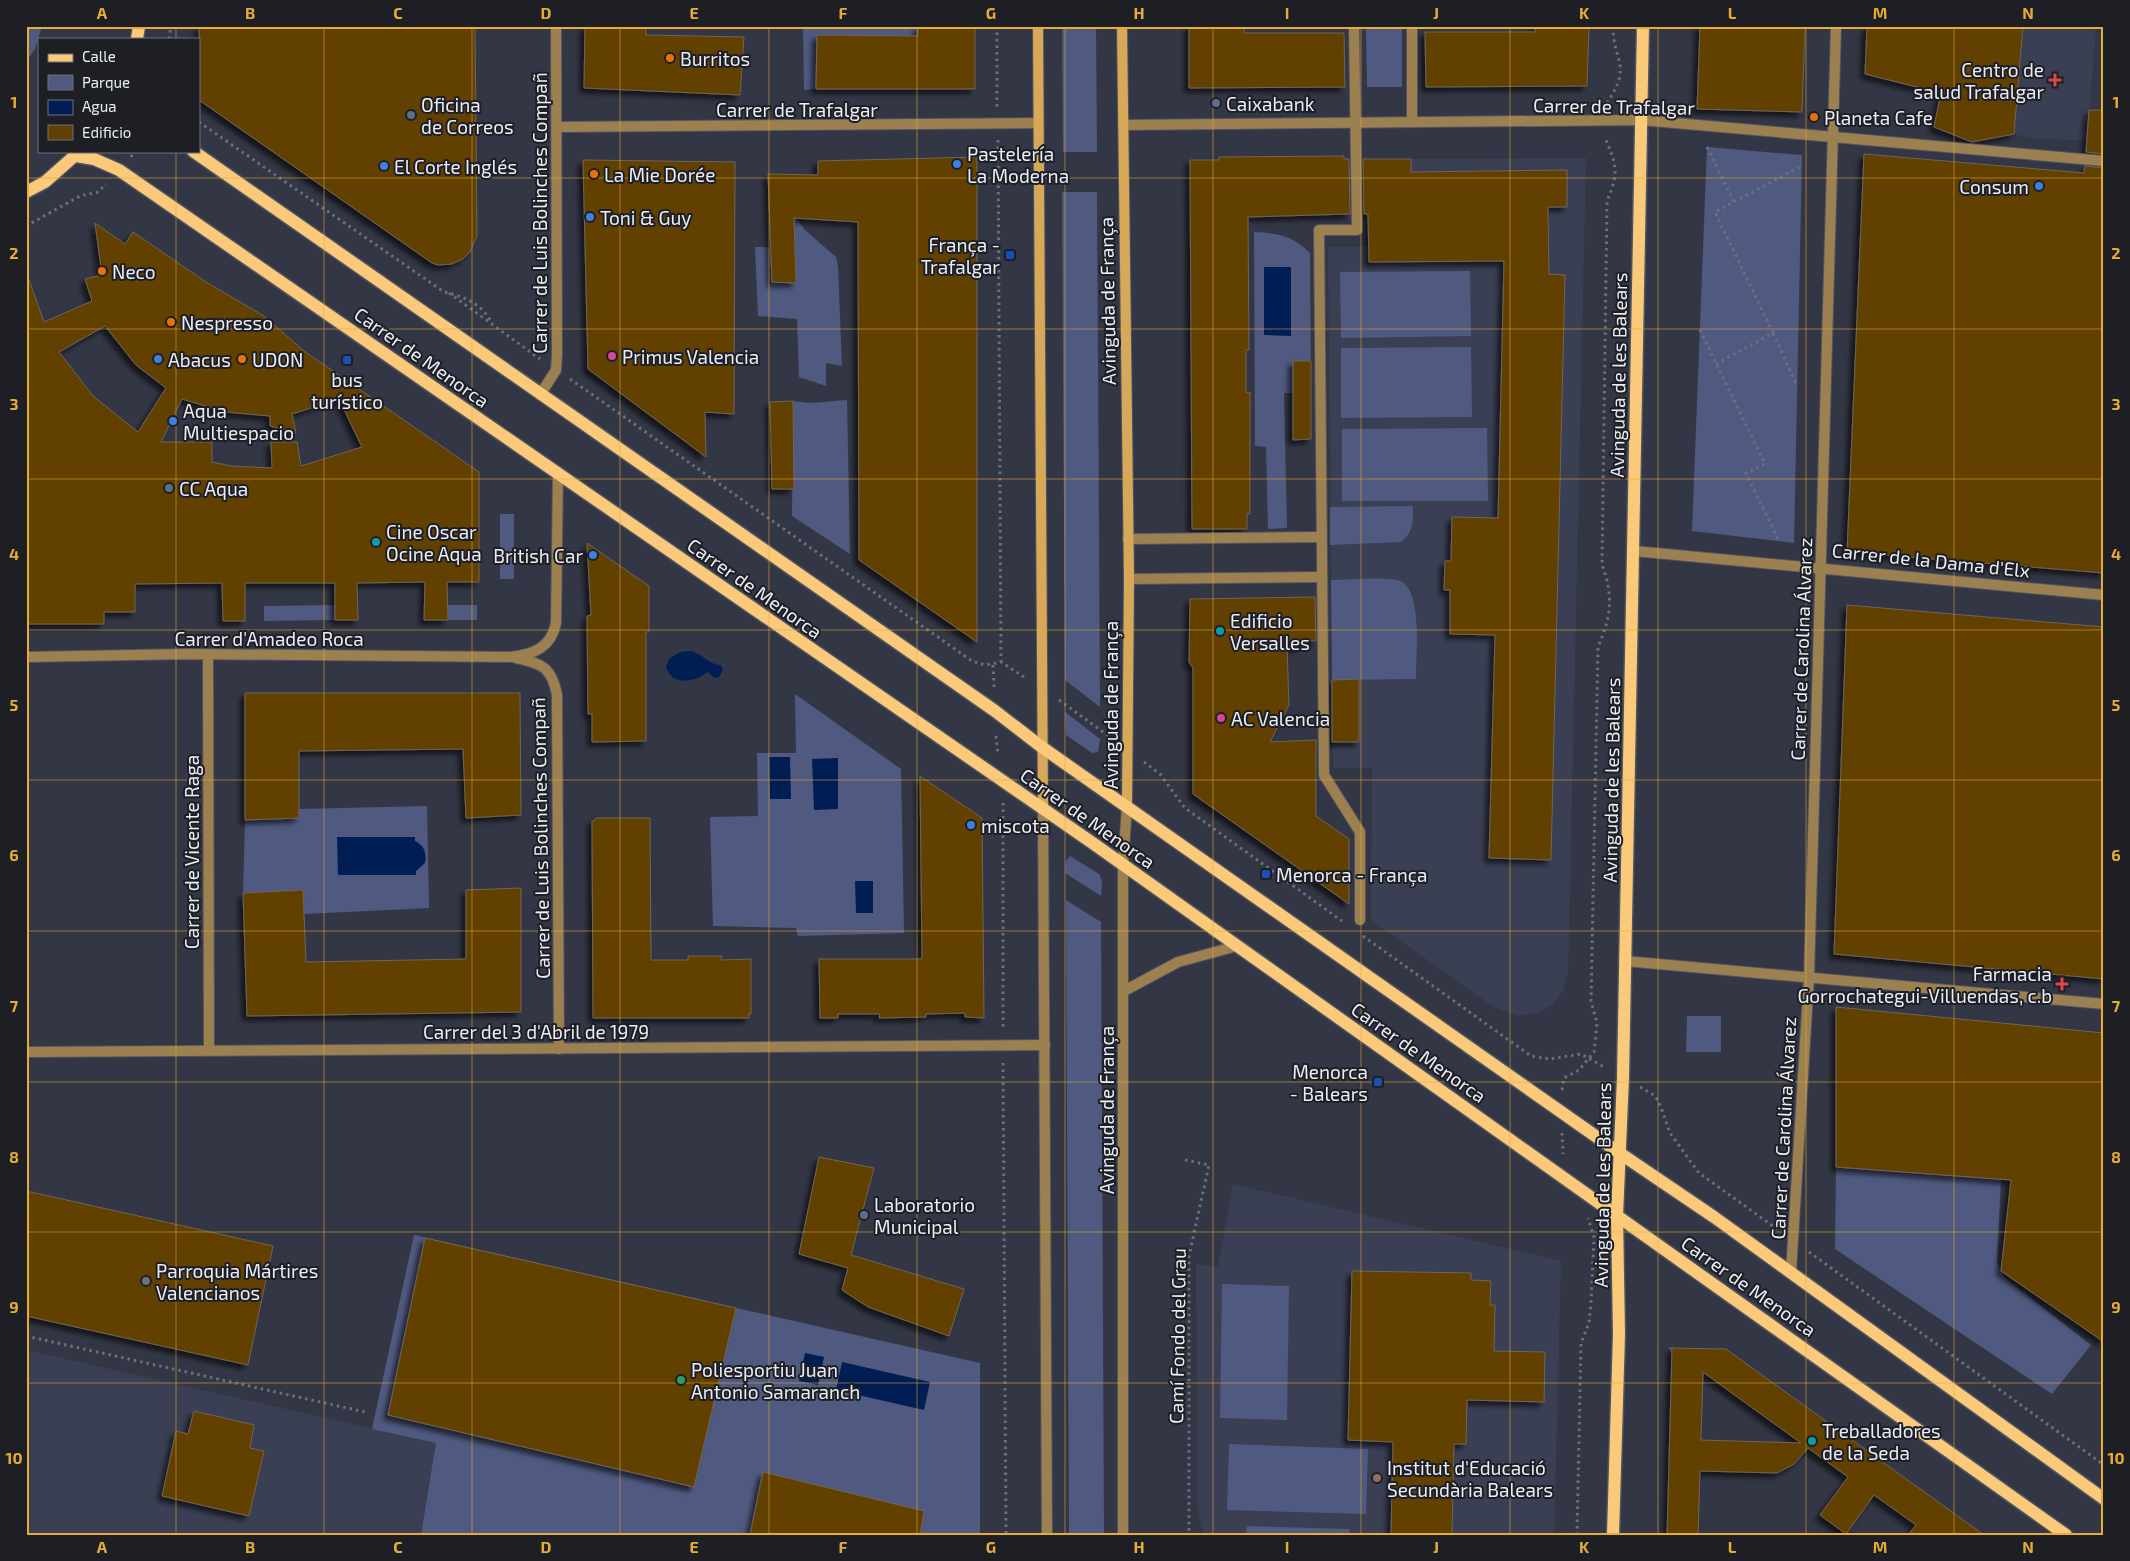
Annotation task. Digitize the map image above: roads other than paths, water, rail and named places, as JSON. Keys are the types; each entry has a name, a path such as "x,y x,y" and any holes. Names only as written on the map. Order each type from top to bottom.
{"main road":[{"path":"1038,26 1043,810"},
{"name":"Avinguda de França","path":"1122,26 1129,579 1127,805"},
{"name":"Avinguda de les Balears","path":"1613,1535 1619,1334 1617,1215 1634,551 1643,26"},
{"name":"Carrer de Menorca","path":"194,152 995,711 1043,748 1127,805 1791,1273 2104,1499"},
{"path":"26,192 45,182 78,154"},
{"name":"Carrer de Menorca","path":"78,154 119,170 1123,865 2066,1535"}],"street":[{"name":"Carrer de Luis Bolinches Compañ","path":"540,395 556,370 557,355 556,26"},
{"path":"1354,26 1357,230 1319,230 1321,577 1324,775 1360,832 1360,920"},
{"path":"1412,26 1412,122"},
{"name":"Carrer de Carolina Álvarez","path":"1791,1273 1809,977 1836,26"},
{"name":"Carrer de Trafalgar","path":"1123,125 1641,120 2104,161"},
{"name":"Carrer de Trafalgar","path":"557,127 1038,123"},
{"path":"510,657 539,649 553,635 556,623 558,473"},
{"path":"1128,538 1321,538"},
{"name":"Carrer de la Dama d'Elx","path":"1634,551 2104,594"},
{"path":"1129,579 1321,577"},
{"name":"Carrer d'Amadeo Roca","path":"26,657 208,655 510,657"},
{"name":"Carrer de Vicente Raga","path":"208,655 209,1050"},
{"name":"Carrer de Luis Bolinches Compañ","path":"510,657 540,665 551,673 557,695 559,1049"},
{"name":"Avinguda de França","path":"1123,1535 1123,865 1127,805"},
{"path":"1043,810 1047,1535"},
{"path":"1124,991 1178,962 1237,946"},
{"path":"1625,961 2104,1004"},
{"name":"Carrer del 3 d'Abril de 1979","path":"26,1052 1045,1045"}],"water":[{"path":"1264,267 1291,267 1291,336 1264,335"},
{"path":"691,651 717,665 721,665 723,670 719,677 714,678 708,672 691,680 684,681 673,678 666,667 669,659 680,652"},
{"path":"769,757 790,757 791,799 770,799"},
{"path":"838,758 838,809 814,810 812,759"},
{"path":"337,837 415,837 415,841 424,850 426,856 425,863 416,871 416,875 338,875"},
{"path":"855,881 873,881 873,913 856,913"},
{"path":"805,1353 824,1357 818,1385 799,1381"},
{"path":"842,1362 930,1382 924,1410 836,1390"}],"place":[{"name":"Burritos","path":"670,58"},
{"name":"Centro de salud Trafalgar","path":"2055,80"},
{"name":"Caixabank","path":"1216,103"},
{"name":"Oficina de Correos","path":"411,115"},
{"name":"Planeta Cafe","path":"1814,117"},
{"name":"Pastelería La Moderna","path":"957,164"},
{"name":"El Corte Inglés","path":"384,166"},
{"name":"La Mie Dorée","path":"594,174"},
{"name":"Consum","path":"2039,186"},
{"name":"Toni & Guy","path":"590,217"},
{"name":"França - Trafalgar","path":"1010,255"},
{"name":"Neco","path":"102,271"},
{"name":"Nespresso","path":"171,322"},
{"name":"Primus Valencia","path":"612,356"},
{"name":"Abacus","path":"158,359"},
{"name":"UDON","path":"242,359"},
{"name":"bus turístico","path":"347,360"},
{"name":"Aqua Multiespacio","path":"173,421"},
{"name":"CC Aqua","path":"169,488"},
{"name":"Cine Oscar Ocine Aqua","path":"376,542"},
{"name":"British Car","path":"593,555"},
{"name":"Edificio Versalles","path":"1220,631"},
{"name":"AC Valencia","path":"1221,718"},
{"name":"miscota","path":"971,825"},
{"name":"Menorca - França","path":"1266,874"},
{"name":"Farmacia Gorrochategui-Villuendas, c.b","path":"2062,984"},
{"name":"Menorca - Balears","path":"1378,1082"},
{"name":"Laboratorio Municipal","path":"864,1215"},
{"name":"Parroquia Mártires Valencianos","path":"146,1281"},
{"name":"Poliesportiu Juan Antonio Samaranch","path":"681,1380"},
{"name":"Treballadores de la Seda","path":"1812,1441"},
{"name":"Institut d'Educació Secundària Balears","path":"1377,1478"}]}
